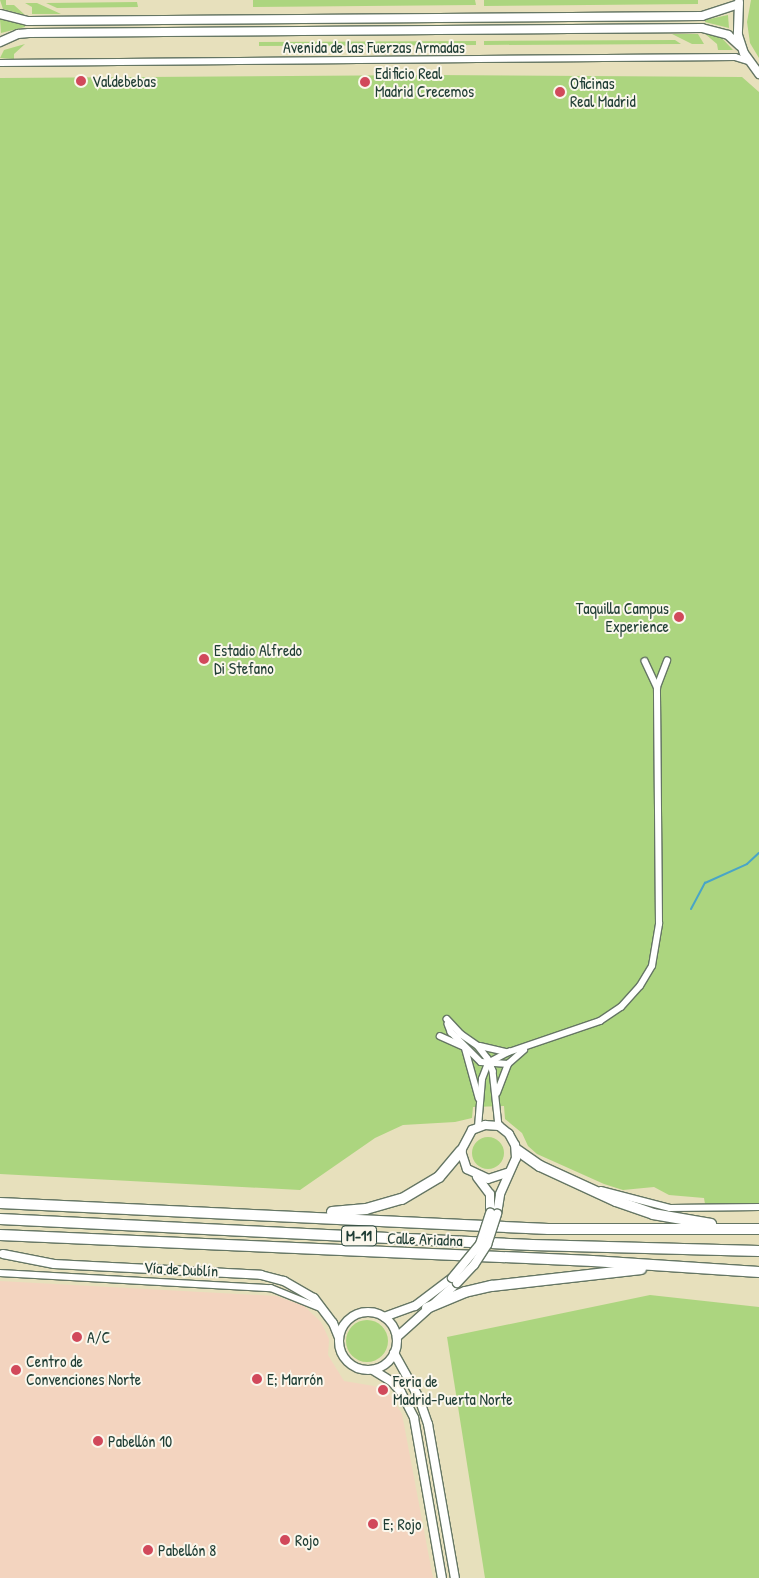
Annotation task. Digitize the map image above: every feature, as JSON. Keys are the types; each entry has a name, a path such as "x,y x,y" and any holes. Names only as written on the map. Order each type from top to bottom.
{"highway":[{"path":"516,1150 540,1166 582,1187 654,1214 747,1229"},
{"path":"293,1215 366,1209 402,1199 439,1177 461,1151"},
{"path":"0,1196 106,1207"},
{"path":"0,1203 293,1215 548,1229 759,1229"},
{"name":"Calle Ariadna","path":"0,1219 532,1245 759,1251"},
{"name":"Calle Ariadna","path":"0,1235 678,1266 759,1272"},
{"path":"427,1308 466,1292 492,1286 678,1266"}],"street":[{"name":"Avenida de las Fuerzas Armadas","path":"0,14 28,21 702,16 739,2"},
{"path":"739,2 736,25 740,46 748,61 759,74"},
{"name":"Avenida de las Fuerzas Armadas","path":"0,42 18,34 29,33 702,28 728,35 740,46"},
{"name":"Avenida de las Fuerzas Armadas","path":"0,63 735,57 748,61"},
{"path":"645,661 657,686"},
{"path":"478,1127 482,1079 488,1063 510,1052 607,1016 621,1007 640,986 652,966 659,924 657,686 667,661"},
{"path":"499,1126 496,1098 488,1063 478,1046 461,1034 447,1019 452,1032 481,1062 488,1063 508,1064"},
{"path":"452,1032 440,1036 465,1046"},
{"path":"465,1046 481,1105"},
{"path":"478,1046 510,1052"},
{"path":"496,1098 508,1064 529,1046"},
{"path":"339,1338 345,1323 359,1314 367,1312 384,1317 415,1306 474,1265 487,1245 493,1214 516,1150 510,1134 499,1126 478,1127 467,1136 461,1151 467,1169 476,1176 490,1194 493,1214"},
{"path":"540,1166 582,1184 649,1205 679,1208 759,1207"},
{"path":"476,1176 488,1179 509,1172"},
{"path":"3,1254 54,1264 261,1275 284,1281 309,1294 329,1316 339,1338 341,1352 349,1363 361,1369 373,1370 386,1364 394,1353 397,1337 455,1280"},
{"name":"Vía de Dublín","path":"0,1272 271,1288 306,1300 329,1316"},
{"path":"384,1317 397,1337"},
{"path":"394,1353 419,1398 428,1424 455,1578"},
{"path":"373,1370 397,1387 414,1418 442,1578"}],"shaded area":[{"path":"0,1281 276,1296 304,1306 321,1322 329,1339 328,1355 344,1381 374,1386 389,1394 402,1414 433,1578 0,1578"}],"green space":[{"path":"0,0 6,0 6,5 14,5 25,15 3,9"},
{"path":"253,0 475,0 476,5 253,7"},
{"path":"484,0 698,0 698,4 484,6"},
{"path":"751,0 759,0 759,58 750,43 747,22"},
{"path":"137,2 138,7 57,8 46,3"},
{"path":"25,3 37,3 61,14 32,14 32,7"},
{"path":"728,15 729,28 705,22 705,20"},
{"path":"0,19 25,25 25,27 1,33"},
{"path":"704,33 719,35 733,50 718,50 717,44"},
{"path":"672,34 698,34 704,44 692,44"},
{"path":"675,40 681,44 484,45 484,41"},
{"path":"476,41 476,45 259,46 259,42"},
{"path":"25,44 14,54 14,59 0,58 4,50"},
{"path":"433,75 742,77 759,92 759,1204 705,1204 704,1198 669,1195 654,1187 623,1190 604,1184 537,1154 528,1146 522,1133 505,1119 504,1106 473,1107 472,1118 455,1122 403,1125 375,1138 300,1190 0,1174 0,78"},
{"path":"488,1137 494,1138 499,1142 503,1147 503,1159 499,1164 494,1168 488,1169 482,1168 477,1164 473,1159 472,1153 473,1147 477,1142 482,1138"},
{"path":"650,1295 759,1307 759,1578 485,1578 447,1337"},
{"path":"371,1320 379,1323 385,1329 388,1341 385,1353 379,1359 363,1362 355,1359 349,1353 346,1337 349,1329 355,1323"}],"waterway":[{"path":"691,909 705,883 747,864 759,853"}],"place":[{"name":"Valdebebas","path":"81,81"},
{"name":"Edificio Real Madrid Crecemos","path":"365,82"},
{"name":"Oficinas Real Madrid","path":"560,92"},
{"name":"Taquilla Campus Experience","path":"679,617"},
{"name":"Estadio Alfredo Di Stefano","path":"204,659"},
{"name":"A/C","path":"77,1337"},
{"name":"Centro de Convenciones Norte","path":"16,1370"},
{"name":"E; Marrón","path":"257,1379"},
{"name":"Feria de Madrid-Puerta Norte","path":"383,1390"},
{"name":"Pabellón 10","path":"98,1441"},
{"name":"E; Rojo","path":"373,1524"},
{"name":"Rojo","path":"285,1540"},
{"name":"Pabellón 8","path":"148,1550"}]}
